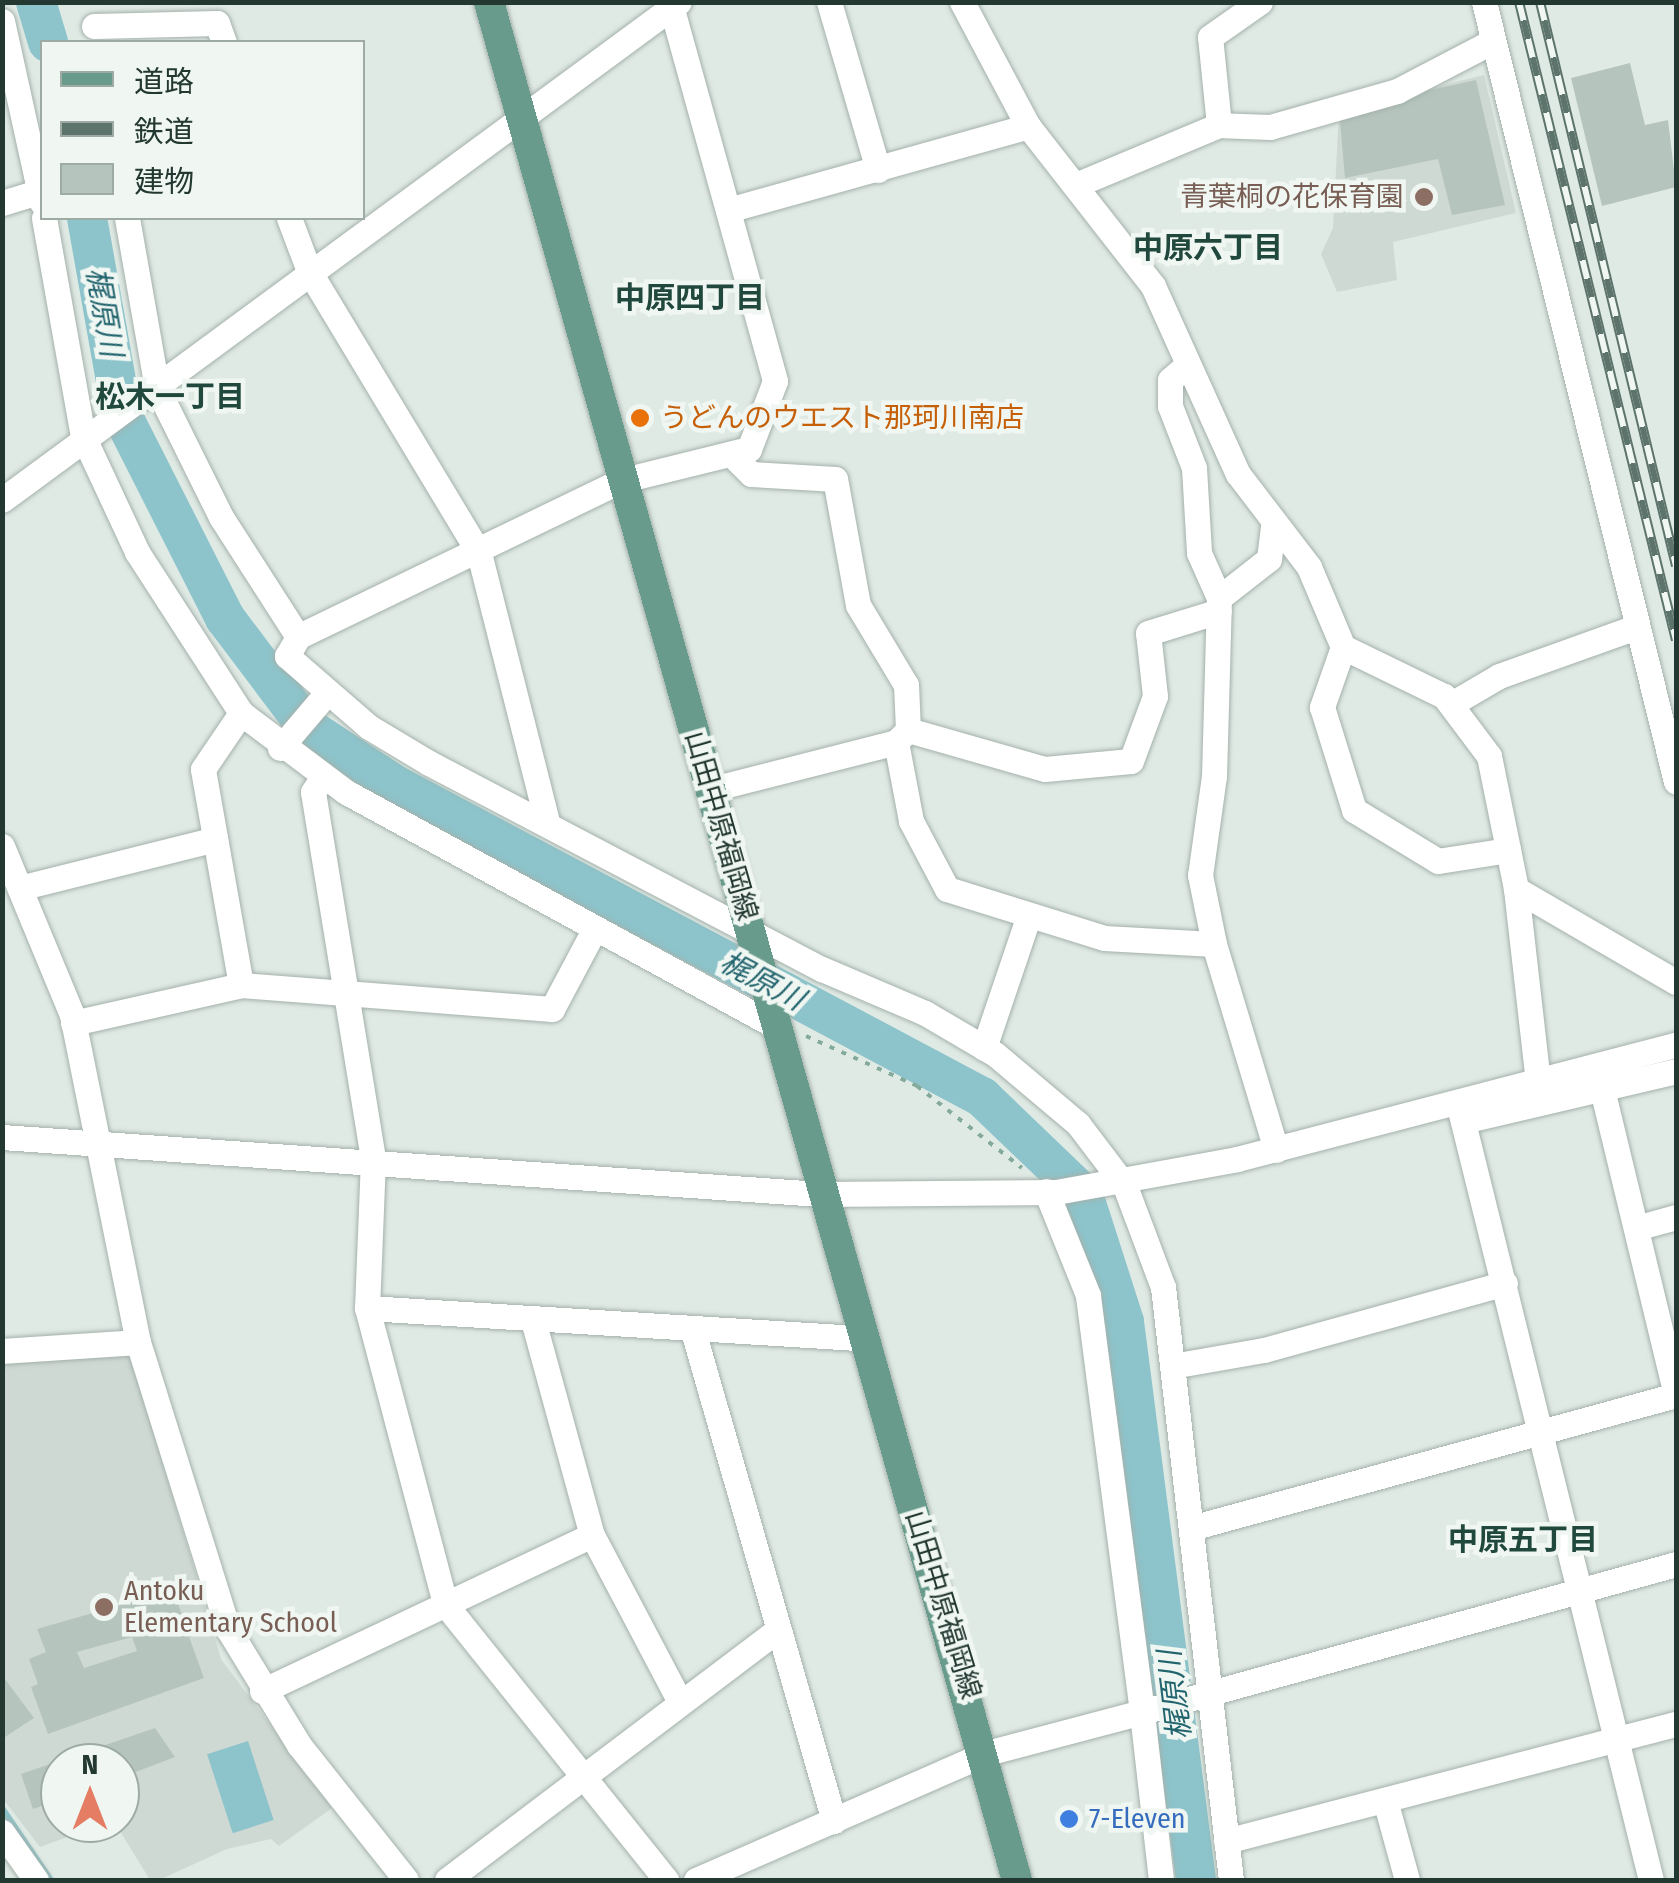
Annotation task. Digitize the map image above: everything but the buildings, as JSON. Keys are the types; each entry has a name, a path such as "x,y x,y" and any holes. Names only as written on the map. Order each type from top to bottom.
{"main road":[{"name":"山田中原福岡線","path":"488,2 620,481 712,789 776,1021 818,1194 987,1753 1017,1880"}],"street":[{"path":"829,2 878,170"},
{"path":"962,2 1028,126 1078,184 1154,286 1186,366 1274,525 1322,589 1343,647 1322,706 1354,810 1438,860 1508,850"},
{"path":"1220,125 1210,37 1260,2"},
{"path":"1484,2 1676,782"},
{"path":"2,500 673,4 775,381 749,449 620,481 480,553 298,637 287,656 324,696 429,763 547,822 754,944 984,1048 1078,1124 1120,1186 1163,1287 1231,1880"},
{"path":"3,24 40,188"},
{"path":"92,24 217,24 223,40"},
{"path":"1078,184 1220,125 1270,127 1397,90 1493,41"},
{"path":"728,210 1028,126"},
{"path":"2,203 40,197"},
{"path":"44,220 84,436 137,552 241,713 323,777 594,930 776,1021"},
{"path":"126,220 157,388 221,517 298,637"},
{"path":"290,220 309,271 480,553 547,822"},
{"path":"1186,366 1170,380 1170,406 1194,468 1198,553 1219,605 1214,776 1200,875 1214,944 1276,1150"},
{"path":"733,456 751,474 836,479 858,605 906,684 902,736 911,822 947,889 1104,938 1214,944"},
{"path":"712,789 902,736 1045,768 1131,761 1154,696 1148,633 1219,605 1269,559 1274,525"},
{"path":"1452,703 1636,627"},
{"path":"1343,647 1452,703 1492,766 1516,889 1538,1081"},
{"path":"282,745 324,696"},
{"path":"241,713 203,769 241,985"},
{"path":"323,777 313,792 352,996 373,1159 367,1308 445,1604 666,1880"},
{"path":"23,887 215,838"},
{"path":"2,846 23,887 73,1023 138,1342 228,1629 262,1691 406,1880"},
{"path":"1516,889 1676,982"},
{"path":"984,1048 1029,914"},
{"path":"73,1023 241,985 552,1009 594,930"},
{"path":"1461,1111 1538,1081 1676,1045"},
{"path":"2,1137 373,1159 818,1194 1051,1192 1120,1186 1461,1111 1602,1088 1676,1071"},
{"path":"1190,1528 1676,1394 1602,1088"},
{"path":"1461,1111 1651,1880"},
{"path":"1051,1192 1088,1295 1160,1880"},
{"path":"1636,1228 1676,1217"},
{"path":"1172,1366 1264,1350 1505,1284"},
{"path":"367,1308 693,1331 864,1338"},
{"path":"533,1320 592,1535 680,1702"},
{"path":"693,1331 776,1632 834,1821"},
{"path":"2,1351 138,1342"},
{"path":"262,1691 592,1535"},
{"path":"696,1880 987,1753 1676,1564"},
{"path":"447,1880 776,1632"},
{"path":"1226,1841 1676,1724"},
{"path":"1385,1800 1406,1880"},
{"path":"2,1832 36,1880"}],"path":[{"path":"776,1021 917,1086 992,1138 1051,1192"}],"shaded area":[{"name":"青葉桐の花保育園","path":"1484,75 1516,213 1393,242 1397,280 1337,292 1321,254 1333,228 1339,110"},
{"name":"Antoku Elementary School","path":"129,1350 221,1659 332,1808 279,1846 271,1839 227,1849 159,1880 150,1880 127,1843 140,1843 140,1743 40,1743 40,1843 51,1843 40,1847 3,1799 3,1355"}],"water":[{"path":"248,1741 274,1820 233,1833 207,1754"}],"waterway":[{"name":"梶原川","path":"36,2 47,40"},
{"name":"梶原川","path":"87,220 122,415 225,618 308,728 395,785 982,1097 1083,1194 1124,1322 1196,1880"},
{"path":"2,1808 51,1880"}],"railway":[{"path":"1519,2 1676,640"},
{"path":"1540,2 1676,566"}],"place":[{"name":"青葉桐の花保育園","path":"1424,197"},
{"name":"うどんのウエスト那珂川南店","path":"640,418"},
{"name":"Antoku Elementary School","path":"104,1607"},
{"name":"7-Eleven","path":"1069,1819"}],"district":[{"name":"中原六丁目","path":"1208,248"},
{"name":"中原四丁目","path":"690,298"},
{"name":"松木一丁目","path":"170,397"},
{"name":"中原五丁目","path":"1523,1540"}]}
